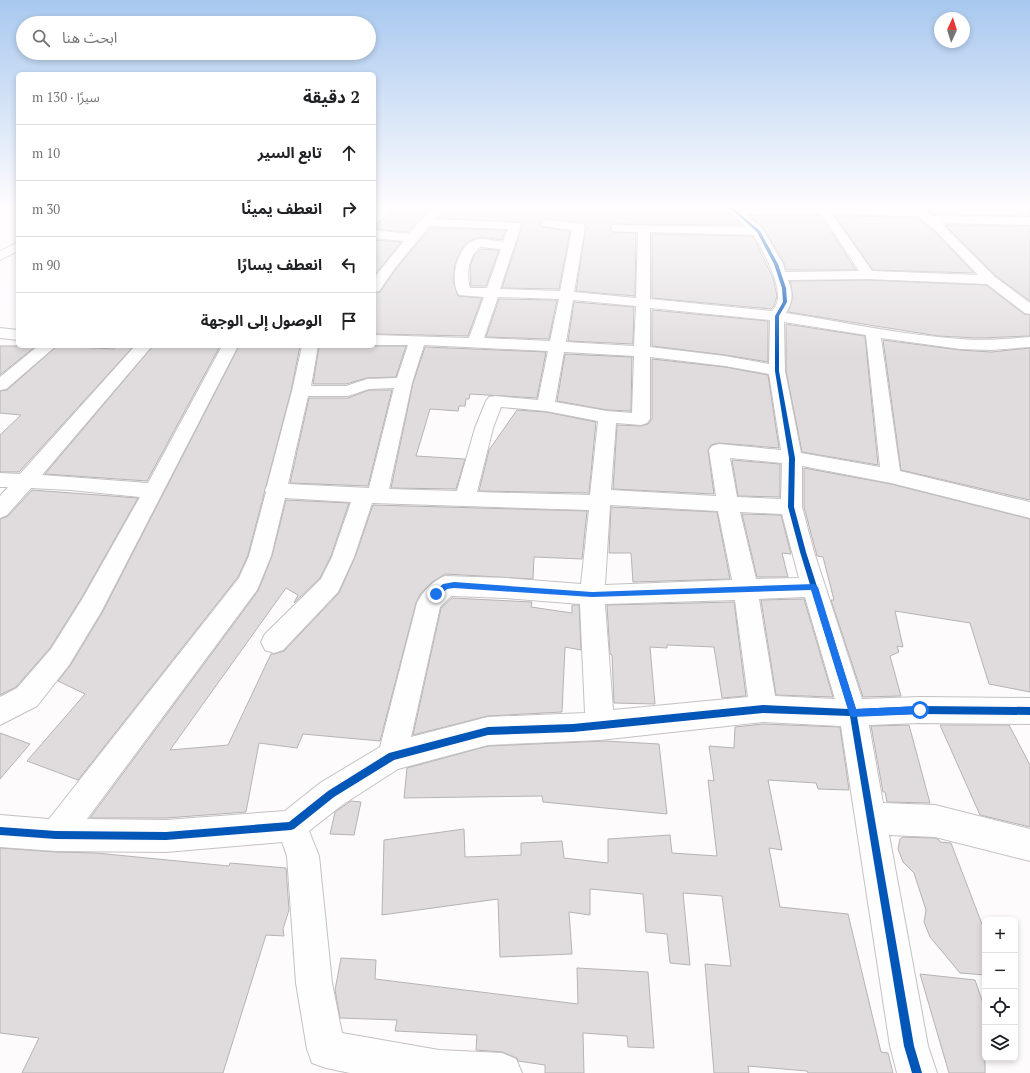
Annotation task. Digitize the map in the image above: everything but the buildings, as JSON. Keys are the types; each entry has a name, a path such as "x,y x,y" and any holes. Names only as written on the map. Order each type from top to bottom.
{"street":[{"path":"376,285 397,257"},
{"path":"466,257 462,264 460,277 464,292 566,296 643,302 776,316 918,339 960,344 991,346 1030,342"},
{"path":"475,342 505,257"},
{"path":"546,406 573,257"},
{"path":"465,498 484,428 495,400 546,406 607,417 641,419 644,257"},
{"path":"773,257 781,276 784,288 785,302 776,316 777,371 792,458 791,506 802,552 853,713 909,1046 917,1073"},
{"path":"855,257 868,276"},
{"path":"968,257 990,280 1030,310"},
{"path":"781,276 868,276 990,280"},
{"path":"873,332 891,476"},
{"path":"0,334 16,335"},
{"path":"376,340 475,342 694,356 753,365 777,371"},
{"path":"274,642 330,585 370,496 418,340"},
{"path":"0,385 46,348"},
{"path":"0,510 142,348"},
{"path":"0,712 27,698 60,657 92,605 229,348"},
{"path":"56,835 249,583 260,556 275,490 301,391 310,348"},
{"path":"301,391 348,391 366,384 404,383"},
{"path":"600,726 592,595 607,417"},
{"path":"763,708 746,589 727,502 719,450 792,458 891,476 1030,510"},
{"path":"0,480 70,483 154,491"},
{"path":"275,490 370,496 727,502 791,506"},
{"path":"392,756 429,603 445,586 506,588 592,595 814,587"},
{"path":"0,831 56,835 166,836 291,826 331,794 392,756 488,731 600,726 763,708 853,713 920,710 1030,711"},
{"path":"870,818 935,821 1030,845"},
{"path":"291,826 303,856 314,983 326,1049 439,1070 502,1073"}],"cycle path":[{"path":"772,257 784,288 785,302 777,316 777,371 792,458 791,507 803,552 853,713 909,1046 917,1073"},
{"path":"0,831 56,835 166,836 291,826 331,794 392,756 488,731 573,728 763,709 853,713 920,710 1030,711"}],"route":[{"path":"436,594 445,586 454,585 592,595 814,587 853,713 920,710"}]}
